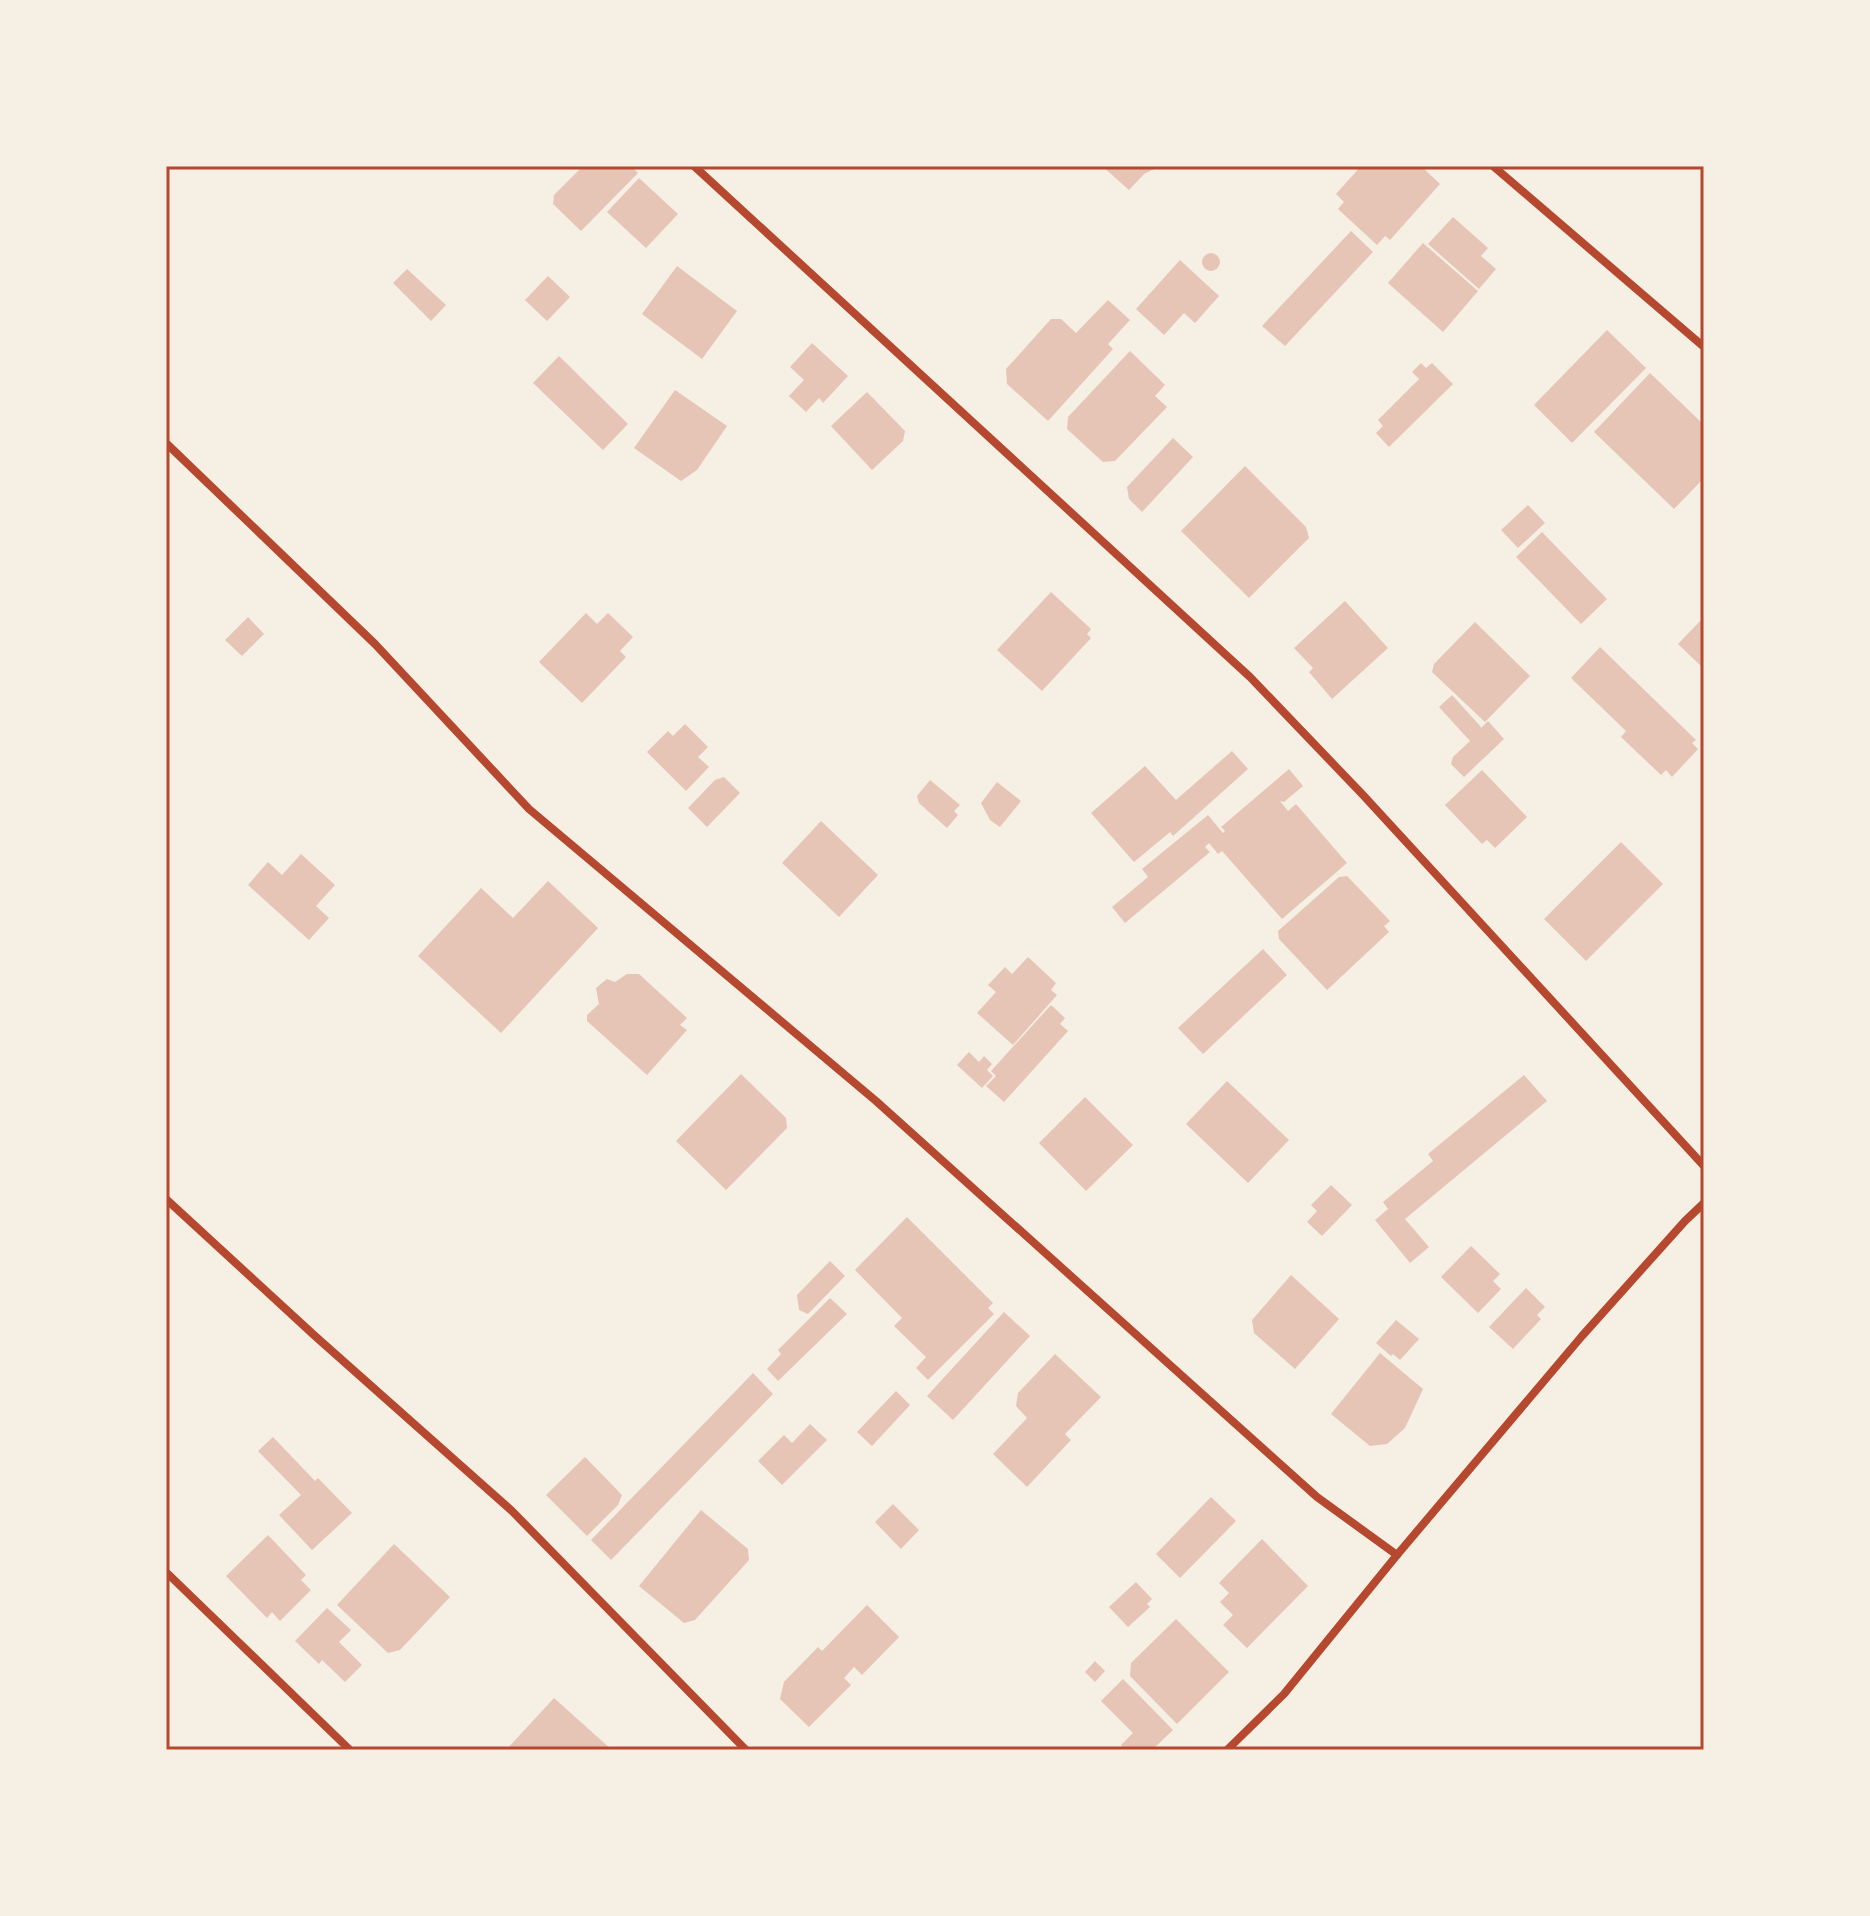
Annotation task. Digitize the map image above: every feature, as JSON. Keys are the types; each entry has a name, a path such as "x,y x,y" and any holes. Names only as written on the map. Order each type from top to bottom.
{"street":[{"path":"694,166 1250,677 1374,807 1704,1166"},
{"path":"1493,166 1704,347"},
{"path":"166,443 375,644 529,809 876,1101 1317,1497 1397,1555"},
{"path":"166,1199 512,1511 746,1750"},
{"path":"1227,1750 1284,1694 1582,1336 1704,1203"},
{"path":"166,1572 350,1750"}],"building":[{"path":"583,166 631,166 638,173 581,231 553,204 554,195"},
{"path":"1102,166 1160,166 1144,174 1129,190"},
{"path":"1361,166 1421,166 1440,184 1390,240 1385,236 1377,245 1338,209 1344,202 1336,194"},
{"path":"639,178 678,214 646,248 607,212"},
{"path":"1453,217 1488,248 1481,256 1496,269 1479,289 1428,244"},
{"path":"1351,231 1373,252 1285,346 1262,326"},
{"path":"1423,243 1478,291 1443,332 1388,283"},
{"path":"1211,253 1220,262 1211,271 1202,262"},
{"path":"1180,260 1219,296 1195,323 1184,313 1164,335 1136,309"},
{"path":"677,266 737,311 702,359 642,314"},
{"path":"407,269 446,305 431,321 393,283"},
{"path":"548,276 570,297 547,321 525,300"},
{"path":"1108,300 1130,320 1108,344 1113,349 1048,421 1007,384 1006,369 1051,319 1061,319 1076,333"},
{"path":"1607,330 1646,368 1572,443 1534,405"},
{"path":"812,343 848,376 823,403 819,398 806,412 789,396 804,380 790,367"},
{"path":"1130,351 1165,385 1155,396 1167,407 1115,461 1103,462 1067,429 1068,417"},
{"path":"559,356 628,424 603,450 533,383"},
{"path":"1421,363 1426,368 1432,363 1453,384 1389,447 1376,433 1383,426 1378,420 1419,379 1412,372"},
{"path":"1650,373 1702,423 1704,421 1704,478 1674,509 1594,432"},
{"path":"675,390 727,426 697,470 681,481 634,448"},
{"path":"867,392 905,431 903,441 872,470 831,426"},
{"path":"1173,438 1193,457 1142,512 1129,499 1127,487"},
{"path":"1245,466 1306,527 1309,538 1249,598 1181,531"},
{"path":"1528,505 1545,523 1518,548 1501,530"},
{"path":"1542,532 1607,599 1581,624 1516,557"},
{"path":"1051,592 1091,629 1087,634 1091,638 1042,691 997,650"},
{"path":"1345,601 1388,648 1332,699 1309,672 1313,668 1294,648"},
{"path":"586,613 597,624 608,613 633,637 620,651 626,657 582,703 539,662"},
{"path":"248,617 264,634 242,656 225,640"},
{"path":"1704,617 1704,669 1678,644"},
{"path":"1475,622 1530,676 1485,722 1432,672 1434,664"},
{"path":"1600,647 1696,740 1692,743 1698,749 1672,777 1666,770 1661,775 1621,737 1626,731 1571,678"},
{"path":"1452,695 1480,729 1488,721 1504,739 1464,777 1451,764 1453,757 1470,741 1439,707"},
{"path":"685,724 708,747 698,757 709,767 686,791 647,752 668,731 673,736"},
{"path":"1232,751 1248,769 1173,836 1170,832 1134,862 1091,813 1145,766 1176,800"},
{"path":"1289,769 1303,786 1284,802 1280,801 1288,811 1296,804 1347,863 1282,919 1222,851 1218,854 1209,843 1205,847 1210,852 1125,923 1112,907 1148,877 1142,869 1208,815 1223,833 1225,831 1221,827"},
{"path":"1482,770 1527,817 1495,848 1487,840 1482,844 1445,805"},
{"path":"724,777 740,793 707,827 688,808 715,780"},
{"path":"930,780 960,805 954,811 958,815 947,828 919,803 917,796"},
{"path":"997,782 1021,801 1000,827 990,820 981,803"},
{"path":"821,821 878,875 839,917 782,863"},
{"path":"1621,842 1663,884 1586,961 1544,919"},
{"path":"301,854 335,885 316,906 329,918 309,940 248,885 268,862 282,875"},
{"path":"1347,876 1390,921 1384,926 1389,932 1327,990 1279,939 1278,931 1339,877"},
{"path":"548,881 598,928 501,1033 418,956 481,888 513,918"},
{"path":"1263,949 1287,975 1203,1054 1178,1028"},
{"path":"1028,957 1056,983 1051,990 1057,995 1013,1045 977,1013 996,992 988,985 1005,967 1012,974"},
{"path":"627,974 639,974 687,1018 680,1025 687,1030 647,1075 587,1021 587,1015 599,1004 596,988 607,979 615,982"},
{"path":"1051,1005 1065,1018 1060,1024 1068,1031 1004,1102 986,1086 996,1076 991,1071"},
{"path":"969,1052 979,1062 984,1056 992,1064 987,1070 993,1076 982,1088 957,1065"},
{"path":"741,1074 786,1118 787,1128 726,1190 676,1141"},
{"path":"1524,1075 1547,1101 1405,1219 1429,1247 1410,1263 1375,1220 1388,1209 1383,1202 1433,1161 1428,1154"},
{"path":"1227,1081 1289,1140 1248,1183 1186,1124"},
{"path":"1085,1097 1133,1145 1086,1191 1039,1143"},
{"path":"1331,1185 1352,1205 1322,1236 1307,1222 1317,1211 1311,1205"},
{"path":"907,1217 993,1303 988,1308 994,1314 928,1380 916,1368 926,1357 894,1326 902,1318 855,1270"},
{"path":"1471,1246 1500,1274 1493,1281 1501,1289 1478,1313 1441,1277"},
{"path":"830,1261 845,1276 808,1314 799,1310 797,1295"},
{"path":"1291,1275 1339,1319 1295,1369 1254,1333 1252,1320"},
{"path":"1526,1288 1545,1307 1537,1315 1541,1319 1513,1349 1489,1327"},
{"path":"830,1298 847,1314 778,1381 767,1369 781,1354 778,1350"},
{"path":"1004,1312 1030,1336 953,1420 927,1396"},
{"path":"1396,1320 1419,1339 1400,1360 1376,1343"},
{"path":"1380,1353 1423,1389 1405,1428 1387,1444 1370,1446 1331,1414"},
{"path":"1055,1354 1101,1397 1065,1434 1071,1440 1027,1487 993,1454 1027,1418 1016,1406 1018,1393"},
{"path":"753,1373 773,1394 611,1560 591,1540"},
{"path":"896,1391 910,1405 872,1446 857,1432"},
{"path":"810,1424 827,1440 782,1485 758,1461 784,1435 792,1443"},
{"path":"273,1437 315,1481 318,1478 352,1513 312,1550 279,1515 301,1495 258,1451"},
{"path":"585,1457 622,1495 618,1505 587,1536 546,1495"},
{"path":"1211,1497 1236,1521 1180,1578 1156,1554"},
{"path":"893,1504 919,1530 901,1549 875,1522"},
{"path":"701,1510 748,1549 749,1560 695,1620 684,1623 639,1586"},
{"path":"268,1535 306,1575 301,1580 311,1590 280,1621 272,1612 267,1618 226,1576"},
{"path":"1262,1539 1308,1586 1247,1648 1223,1625 1233,1615 1220,1602 1229,1593 1219,1583"},
{"path":"394,1544 450,1597 400,1650 388,1653 337,1605"},
{"path":"1136,1582 1152,1599 1147,1604 1150,1607 1128,1627 1109,1607"},
{"path":"867,1605 899,1637 862,1675 854,1667 844,1678 851,1685 809,1727 780,1699 784,1682 818,1647 822,1651"},
{"path":"327,1608 351,1630 339,1642 362,1665 345,1682 322,1660 319,1664 295,1641"},
{"path":"1176,1619 1229,1672 1177,1724 1130,1676 1131,1663"},
{"path":"1095,1661 1105,1671 1095,1682 1085,1672"},
{"path":"1123,1679 1173,1730 1152,1750 1125,1750 1121,1745 1133,1733 1101,1701"},
{"path":"554,1698 612,1750 506,1750"}]}
